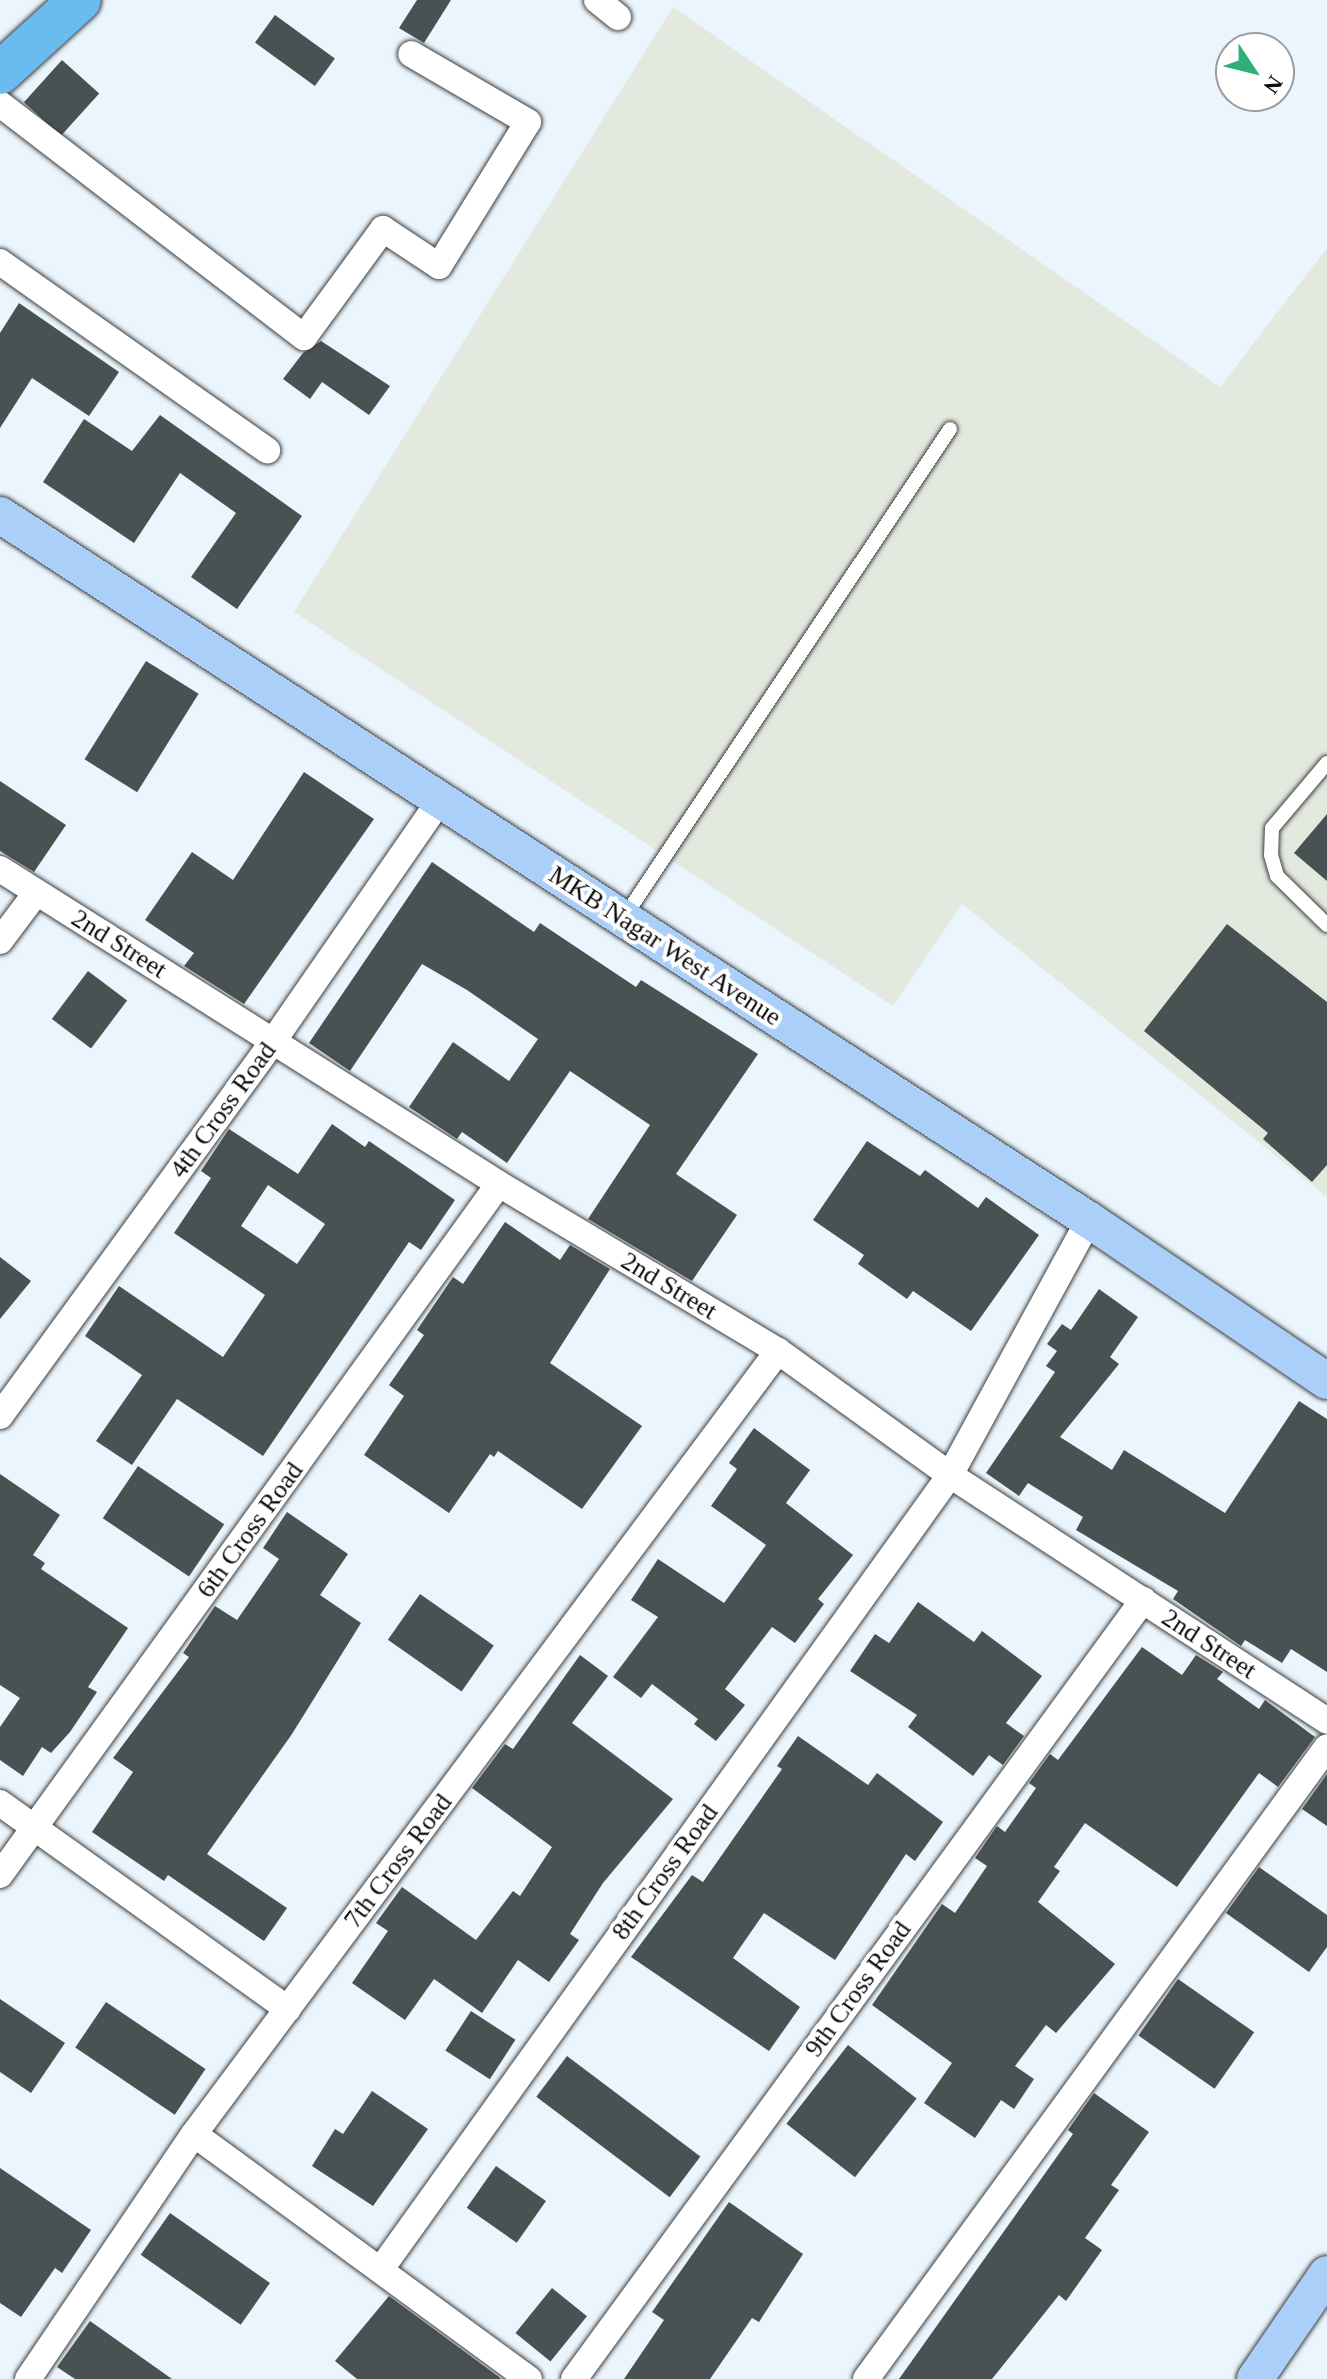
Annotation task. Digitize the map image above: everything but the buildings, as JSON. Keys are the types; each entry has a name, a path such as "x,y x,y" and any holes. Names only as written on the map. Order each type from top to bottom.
{"main road":[{"path":"0,73 80,0"},
{"name":"MKB Nagar West Avenue","path":"0,515 1089,1220 1327,1381"},
{"path":"1255,2379 1327,2274"}],"street":[{"path":"597,0 618,17"},
{"path":"0,104 304,337 383,229 439,266 528,122 411,54"},
{"path":"0,262 267,450"},
{"name":"4th Cross Road","path":"0,1416 274,1040 440,800"},
{"name":"2nd Street","path":"0,869 499,1184 778,1351 950,1475 1327,1721"},
{"path":"0,941 36,893"},
{"name":"6th Cross Road","path":"0,1875 499,1184"},
{"name":"8th Cross Road","path":"381,2269 950,1475 1089,1220"},
{"name":"7th Cross Road","path":"28,2379 194,2134 778,1351"},
{"name":"9th Cross Road","path":"574,2379 1143,1600"},
{"path":"866,2379 1327,1747"},
{"path":"0,1803 288,2009"},
{"path":"194,2134 529,2379"}],"lane":[{"path":"623,920 950,429"},
{"path":"1327,763 1272,828 1271,855 1277,876 1327,925"}],"shaded area":[{"path":"673,7 1220,387 1327,248 1327,1197 962,904 893,1006 294,612"}]}
